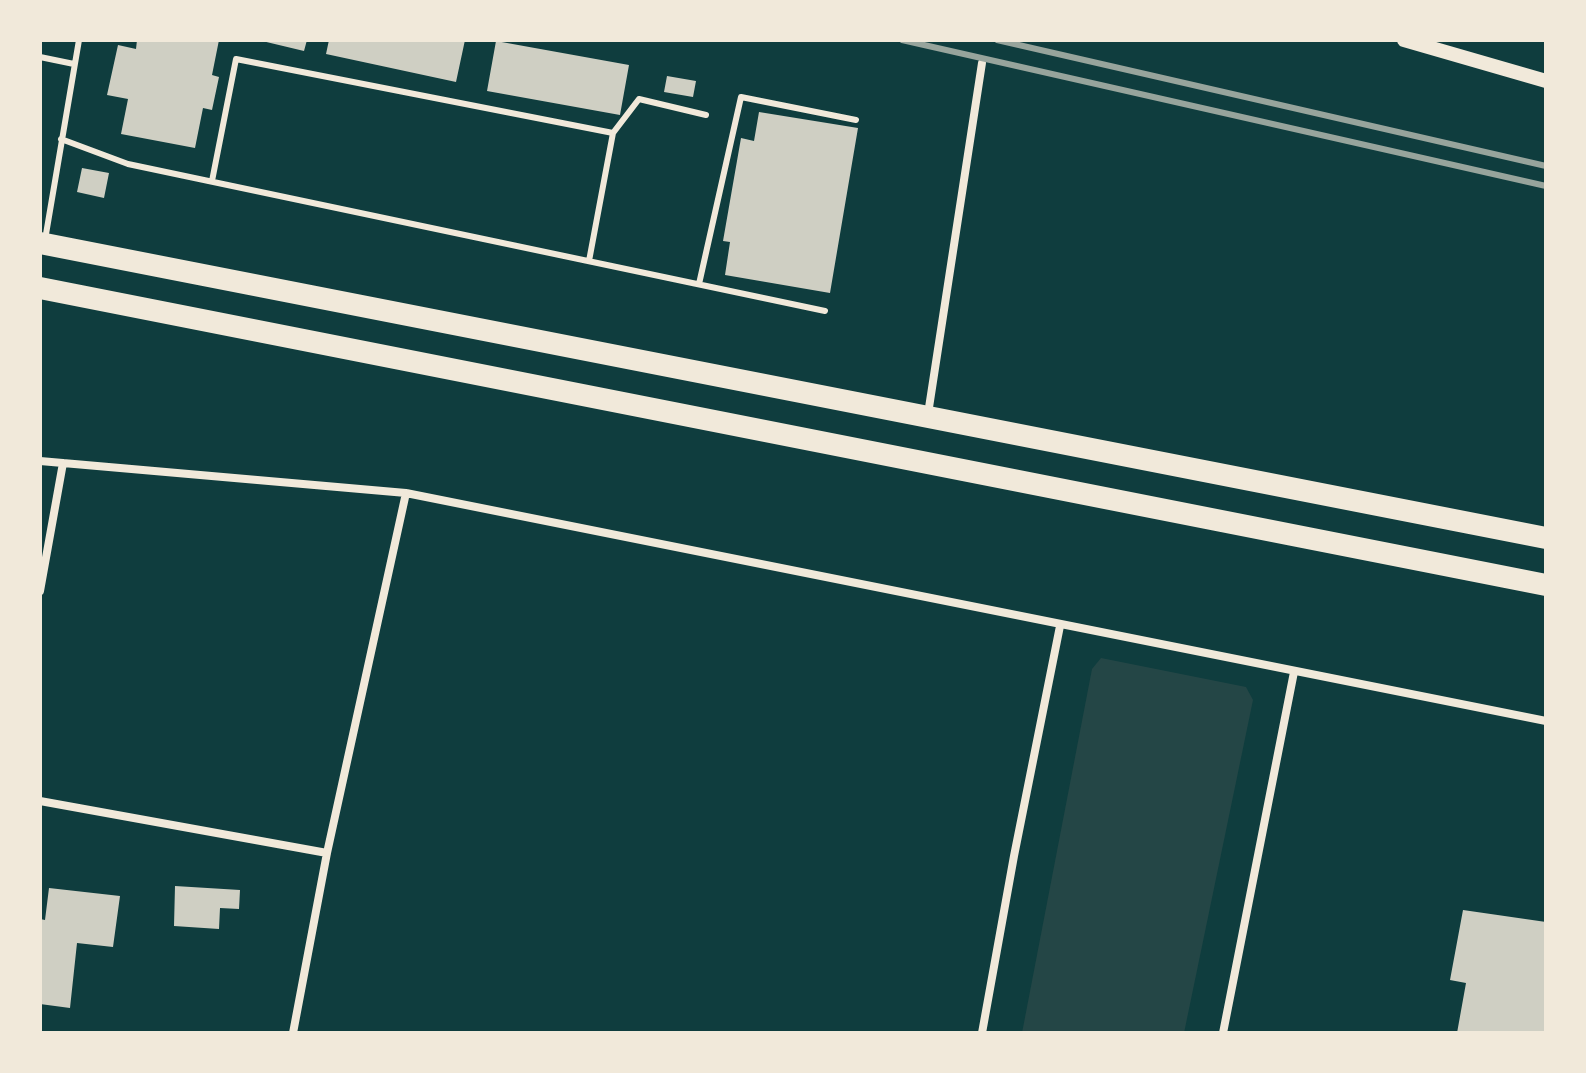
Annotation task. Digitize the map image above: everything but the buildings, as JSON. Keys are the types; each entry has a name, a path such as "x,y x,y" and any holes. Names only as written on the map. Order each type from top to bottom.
{"highway":[{"path":"42,244 1546,538"},
{"path":"40,288 1546,585"}],"street":[{"path":"1404,40 1546,81"},
{"path":"928,417 982,63"},
{"path":"40,461 406,493 1546,721"},
{"path":"40,591 63,463"},
{"path":"293,1033 327,853 406,493"},
{"path":"40,526 52,528"},
{"path":"982,1033 1060,626"},
{"path":"1223,1033 1294,672"},
{"path":"40,801 327,853"}],"lane":[{"path":"42,244 79,40"},
{"path":"40,57 74,64"},
{"path":"212,181 236,59 613,133"},
{"path":"699,284 741,97 856,120"},
{"path":"589,261 613,133 639,99 706,115"},
{"path":"61,139 128,164 825,311"}],"shaded area":[{"path":"1101,658 1246,687 1253,700 1184,1033 1022,1033 1092,669"}],"railway":[{"path":"902,40 1546,186"},
{"path":"997,40 1546,166"}]}
